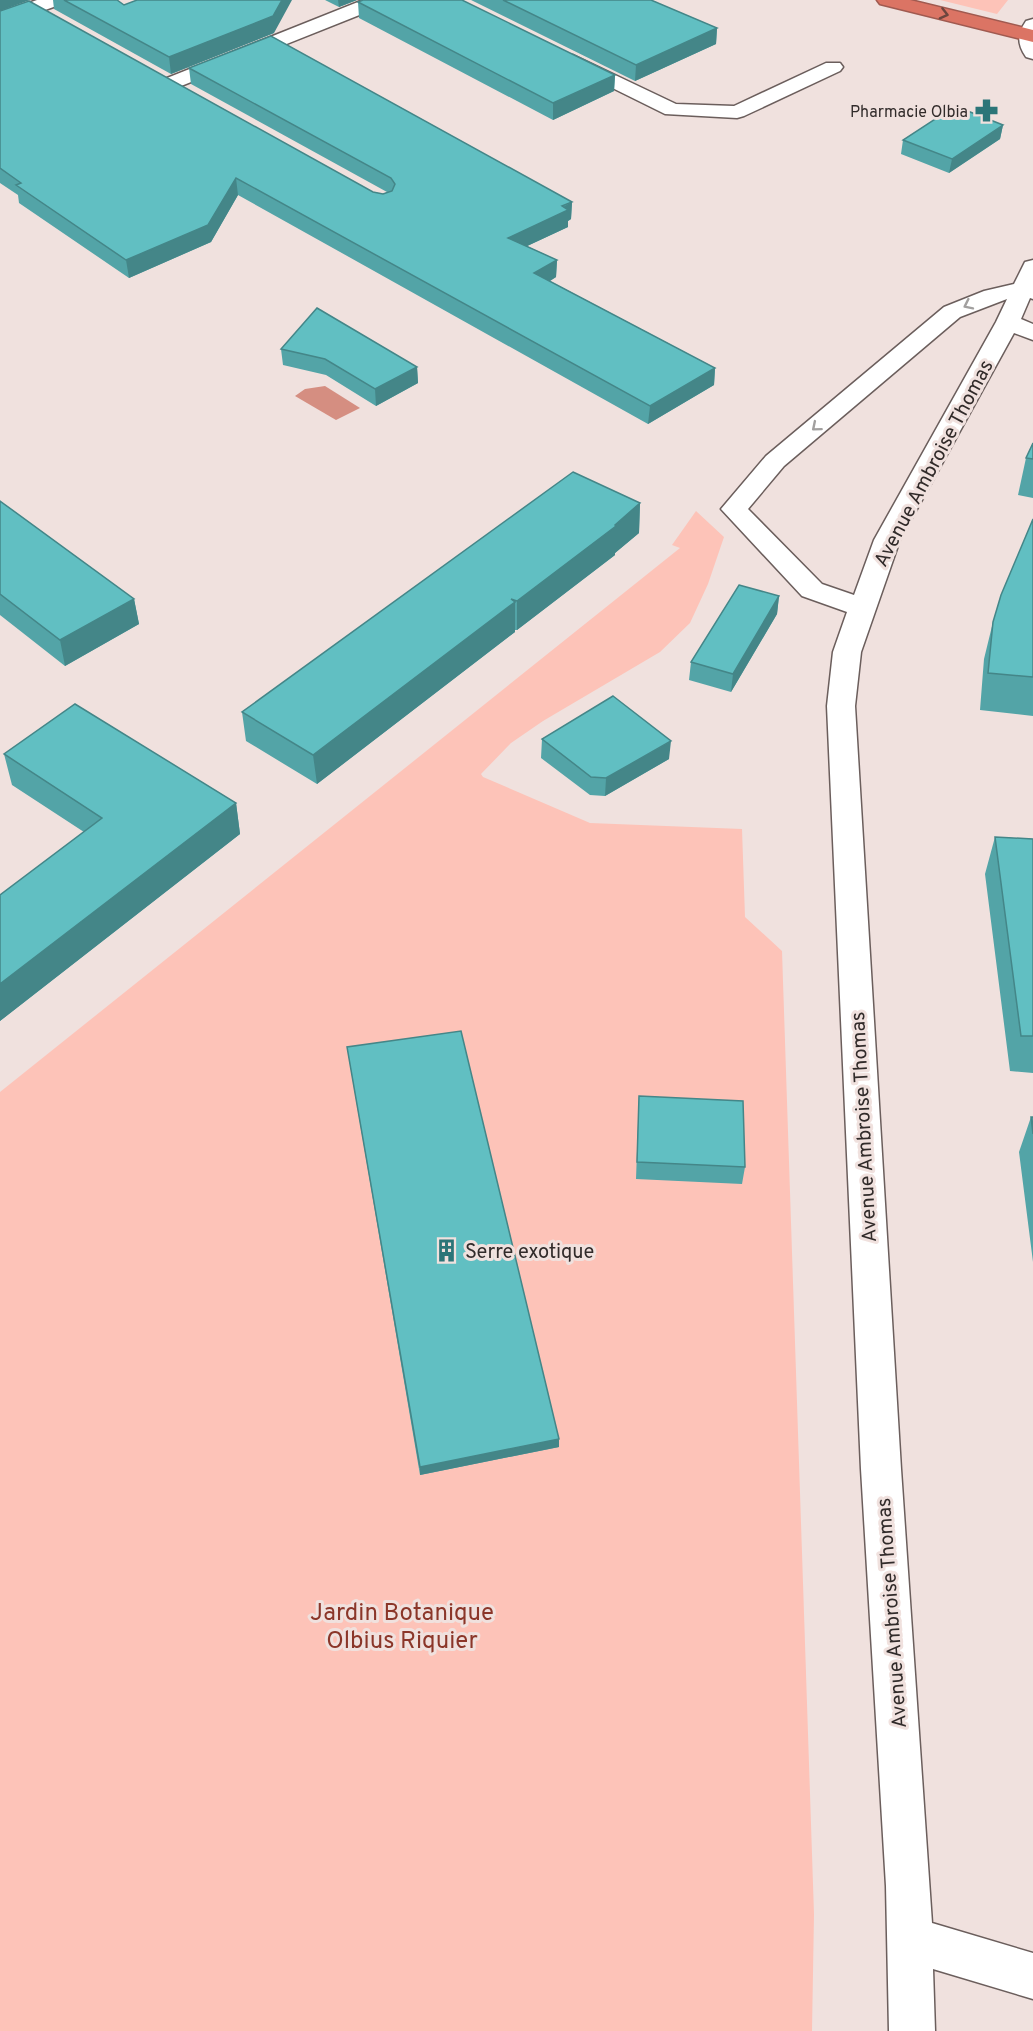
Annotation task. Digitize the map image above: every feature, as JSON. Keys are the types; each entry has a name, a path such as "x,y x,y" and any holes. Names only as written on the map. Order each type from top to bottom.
{"highway":[{"path":"887,0 1032,37"}],"street":[{"path":"169,84 380,0"},
{"path":"0,20 33,8 55,10"},
{"path":"556,52 672,110 737,112 833,67"},
{"path":"148,72 190,95"},
{"path":"862,608 812,590 734,509 775,461 952,312 977,300 1030,283"},
{"name":"Avenue Ambroise Thomas","path":"912,2031 910,1940 880,1445 842,706 847,652 888,540 1020,327 1030,283"},
{"path":"910,1940 1033,1976"}],"green space":[{"path":"940,0 1008,0 997,14"},
{"name":"Jardin Botanique Olbius Riquier","path":"696,511 724,537 708,584 690,623 660,652 543,721 511,743 481,774 483,777 590,823 742,829 745,917 782,951 814,1914 812,2031 0,2031 0,1092 680,548 672,545"}],"shaded area":[{"path":"325,386 360,408 336,420 295,396 305,389"}],"building":[{"path":"64,0 117,0 124,5 137,0 282,0 273,16 169,57"},
{"path":"363,0 462,0 615,75 553,103 358,2"},
{"path":"503,0 651,0 717,28 636,65"},
{"path":"29,1 373,192 383,194 392,191 395,184 391,178 189,68 271,36 572,202 562,206 568,210 508,238 557,260 534,273 715,368 650,406 236,178 208,225 126,260 16,185 21,183 0,168 0,11"},
{"path":"955,106 1003,125 952,159 903,140"},
{"path":"317,308 417,367 375,389 325,359 281,349"},
{"path":"1033,443 1033,459 1026,458"},
{"path":"573,472 640,503 616,526 517,601 511,599 515,602 313,755 242,712"},
{"path":"0,501 134,599 60,640 0,594"},
{"path":"1033,519 1033,677 988,673 993,622 1001,595"},
{"path":"739,585 779,596 733,674 691,662"},
{"path":"613,696 671,741 606,778 591,777 542,739"},
{"path":"75,704 236,803 0,984 0,895 102,818 4,754"},
{"path":"995,837 1033,839 1033,1036 1021,1036"},
{"name":"Serre exotique","path":"461,1031 559,1439 420,1467 347,1047"},
{"path":"639,1096 743,1101 745,1167 637,1162"}],"place":[{"name":"Pharmacie Olbia","path":"986,111"},
{"name":"Serre exotique","path":"447,1251"}]}
